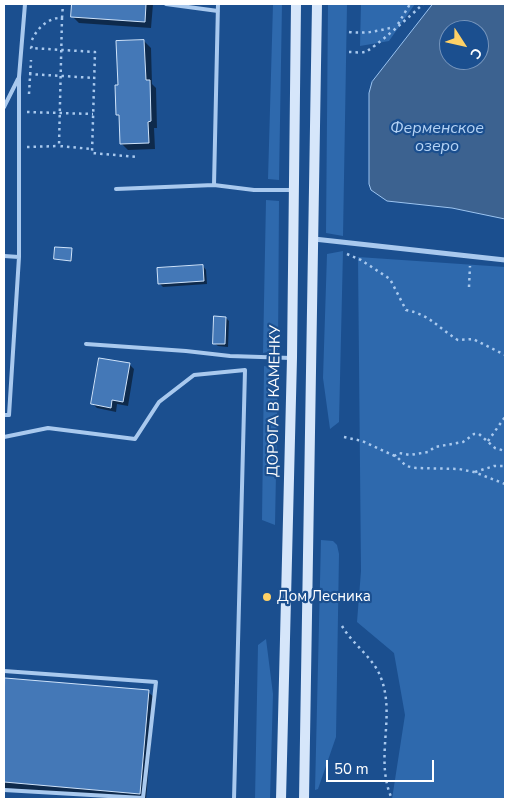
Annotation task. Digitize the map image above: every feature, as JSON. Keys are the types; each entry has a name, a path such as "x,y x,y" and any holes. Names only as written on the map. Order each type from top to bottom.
{"main road":[{"name":"ДОРОГА В КАМЕНКУ","path":"282,799 292,358 296,4"},
{"path":"304,799 317,4"}],"street":[{"path":"314,239 505,260"}],"lane":[{"path":"4,415 9,415 18,257 18,112 25,4"},
{"path":"166,4 218,11"},
{"path":"214,185 218,4"},
{"path":"4,107 19,77"},
{"path":"116,189 214,185 254,190 293,190"},
{"path":"4,256 18,257"},
{"path":"86,344 230,356 292,358"},
{"path":"4,437 48,428 135,439 159,402 194,375 245,370 234,799"},
{"path":"4,671 156,682 143,798 4,790"}],"path":[{"path":"59,146 63,4"},
{"path":"349,32 370,33 397,26 410,4"},
{"path":"349,52 366,52 423,4"},
{"path":"62,18 56,18 43,24 33,38 32,48 95,52 92,153 137,157"},
{"path":"19,77 30,74 94,78"},
{"path":"18,112 93,114"},
{"path":"18,148 59,146 92,149"},
{"path":"347,254 361,260 390,279 406,310 416,312 432,320 458,340 473,339 505,355"},
{"path":"469,287 470,256"},
{"path":"488,441 505,417"},
{"path":"394,456 399,452 410,455 428,452 435,447 462,442 474,434 479,434 495,448 505,450"},
{"path":"344,436 362,441 394,456 406,466 459,469 474,472 505,484"},
{"path":"474,472 486,468 505,466"},
{"path":"342,626 348,637 376,667 381,678 386,702 384,764 386,786 392,799"}],"shaded area":[{"path":"273,4 282,4 279,180 268,179"},
{"path":"328,4 347,4 343,236 326,233"},
{"path":"361,4 415,4 389,41 360,46"},
{"path":"266,200 279,201 278,350 263,353"},
{"path":"343,251 339,422 330,429 323,378 327,254"},
{"path":"358,257 505,267 505,799 392,799 405,715 394,653 357,622 361,571"},
{"path":"264,366 278,369 275,525 262,520"},
{"path":"321,540 333,541 337,545 339,554 336,737 318,789 315,790"},
{"path":"266,639 273,694 270,799 255,799 258,645"}],"water":[{"name":"Ферменское озеро","path":"433,4 505,4 505,219 452,208 387,201 371,190 369,184 369,93 372,82"}],"building":[{"path":"72,4 146,4 145,22 71,17"},
{"path":"144,40 146,80 150,80 151,121 148,122 149,143 120,144 119,115 116,115 115,85 118,85 116,41"},
{"path":"55,247 72,248 71,261 54,259"},
{"path":"203,265 204,281 158,284 157,268"},
{"path":"214,316 226,317 225,344 213,344"},
{"path":"99,358 130,363 123,402 112,400 111,408 91,404"},
{"path":"5,678 149,690 140,794 4,782"}],"place":[{"name":"Дом Лесника","path":"267,597"}]}
